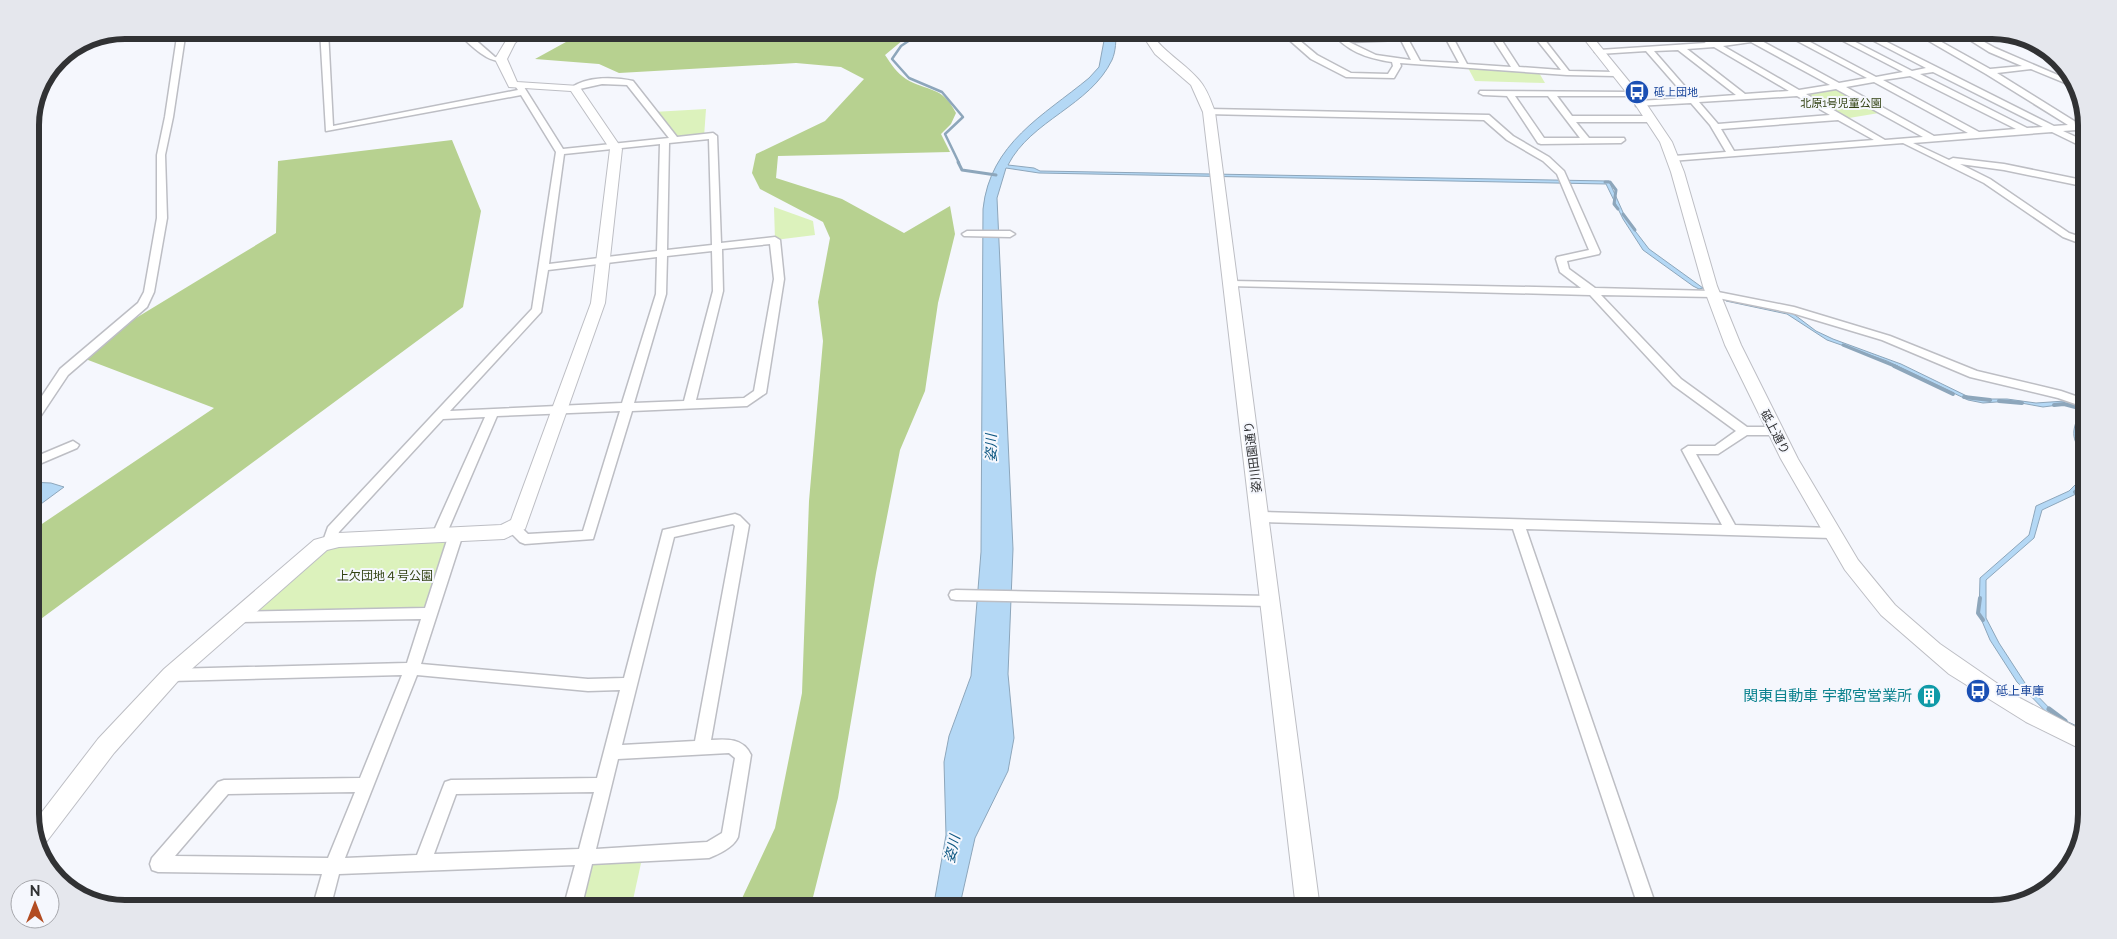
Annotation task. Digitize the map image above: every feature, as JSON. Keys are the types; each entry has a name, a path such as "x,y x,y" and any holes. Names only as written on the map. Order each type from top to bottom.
{"street":[{"path":"39,410 64,372 143,305 149,292 162,218 161,155 169,117 181,39"},
{"path":"324,39 328,129 521,89 575,88 587,84 621,81 630,83 670,141 661,294 588,536 525,539 513,528"},
{"path":"470,39 493,59 501,59"},
{"path":"501,59 513,39"},
{"name":"姿川田園通り","path":"1150,39 1157,50 1187,72 1198,83 1205,95 1209,112 1261,517 1307,900"},
{"path":"1293,39 1314,57 1350,75 1392,76 1396,60"},
{"path":"1343,40 1363,39"},
{"path":"1404,39 1417,63"},
{"path":"1450,39 1464,66"},
{"path":"1497,39 1516,70"},
{"path":"1540,39 1567,73"},
{"name":"砥上通り","path":"1588,39 1651,119 1674,159 1713,294 1738,359 1774,431 1831,533 1872,592 1906,627 1977,683 2017,708 2078,738"},
{"path":"1705,39 1885,143"},
{"path":"1598,52 1681,48 1757,39"},
{"path":"1799,39 1980,136"},
{"path":"1844,39 2028,132"},
{"path":"1875,39 2078,142"},
{"path":"1930,39 1989,72 2076,127"},
{"path":"1973,39 1992,50 2066,81"},
{"path":"1343,40 1350,46 1374,57 1417,63 1567,73 1615,74"},
{"path":"1753,40 1934,140"},
{"path":"1681,48 1744,97"},
{"path":"1649,50 1716,127 1732,155"},
{"path":"330,541 333,530 537,310 560,152 521,89 514,85 501,59"},
{"path":"1989,72 2032,67"},
{"path":"1483,93 1694,100 1797,93 1935,69"},
{"path":"40,832 106,746 171,675 321,545 330,541 504,532 518,524 561,410 598,303 615,146 575,88"},
{"path":"1509,93 1541,141 1621,140"},
{"path":"1551,94 1586,140"},
{"path":"1209,112 1486,117 1510,138 1546,159 1561,173 1595,252 1561,259 1564,270 1593,292 1631,336 1678,382 1744,431"},
{"path":"1716,127 1839,117"},
{"path":"1570,120 1651,119"},
{"path":"1674,159 1934,140 2076,127"},
{"path":"560,152 713,136 718,291 689,404"},
{"path":"1905,142 1946,160 1986,181 2066,234 2078,239"},
{"path":"1946,160 2004,167 2078,182"},
{"path":"967,234 1010,234"},
{"path":"440,415 747,402 760,393 779,280 775,240 542,268"},
{"path":"1232,284 1713,294 1794,310 1886,338 1974,374 2078,401"},
{"path":"324,900 333,866 412,670 430,613 447,535 493,413"},
{"path":"1731,530 1688,450 1718,450 1744,431 1774,431"},
{"path":"39,460 73,445"},
{"path":"1261,517 1831,533"},
{"path":"574,900 614,752 628,684 668,533 735,519 742,525 702,747"},
{"path":"1518,524 1645,900"},
{"path":"956,595 1039,595 1270,601"},
{"path":"239,616 430,613"},
{"path":"171,675 412,670 588,686 628,684"},
{"path":"365,785 224,786 158,864 333,866 585,857 709,850 730,837 743,755 732,746 614,752"},
{"path":"422,863 452,787 605,785"}],"green space":[{"path":"571,39 904,39 885,55 894,68 906,79 940,93 951,104 956,113 951,124 941,134 950,152 778,156 776,178 842,199 904,233 950,206 955,234 938,303 925,391 900,450 876,573 838,798 812,900 741,900 775,828 802,693 809,501 823,341 818,302 830,238 823,222 760,189 752,173 756,154 825,121 864,79 841,67 796,63 619,73 599,64 535,59"},
{"path":"1467,66 1538,71 1545,83 1475,81"},
{"name":"北原1号児童公園","path":"1838,86 1885,112 1843,119 1797,93"},
{"path":"706,109 704,137 675,140 653,112"},
{"path":"452,140 481,211 463,307 39,620 39,526 214,408 75,355 276,233 278,161"},
{"path":"774,207 813,221 815,235 775,240"},
{"name":"上欠団地４号公園","path":"456,534 430,613 239,616 321,545"},
{"path":"643,854 633,900 574,900 585,857"}],"water":[{"name":"姿川","path":"1104,39 1116,39 1112,60 1102,76 1075,102 1031,136 1018,149 1008,165 1034,168 1040,171 1609,181 1626,219 1649,249 1703,288 1699,289 1693,286 1643,250 1623,219 1606,184 1039,173 1006,168 997,198 1013,549 1008,674 1014,738 1008,771 975,838 961,900 935,900 946,835 944,762 949,736 971,676 981,552 983,209 988,186 996,166 1007,149 1021,133 1089,78 1099,67"},
{"path":"1726,299 1791,312 1816,331 1901,364 1973,399 2007,399 2036,403 2065,401 2078,406 2078,410 2066,404 2043,407 2010,401 1983,403 1968,400 1887,361 1827,340 1787,314 1726,301"},
{"path":"2078,416 2078,448 2074,439"},
{"path":"39,482 51,483 64,487 39,505"},
{"path":"2078,482 2078,492 2076,494 2042,510 2034,538 1986,580 1986,618 1999,643 2025,683 2058,717 2078,727 2078,731 2052,718 2017,682 1990,640 1979,614 1980,578 2029,535 2036,506 2069,491"}],"waterway":[{"path":"912,39 901,46 892,59 909,78 942,92 963,117 945,134 959,163"},
{"path":"958,162 962,170 996,175"},
{"path":"1605,182 1610,182 1616,190 1614,204 1618,209"},
{"path":"1623,214 1635,230"},
{"path":"1843,345 1897,367"},
{"path":"1894,366 1953,394"},
{"path":"1964,397 1990,400"},
{"path":"1999,401 2022,403"},
{"path":"2054,405 2064,404 2078,408"},
{"path":"1980,598 1978,613 1983,620"},
{"path":"2049,709 2065,721"}],"place":[{"name":"砥上団地","path":"1637,92"},
{"name":"砥上車庫","path":"1978,691"},
{"name":"関東自動車 宇都宮営業所","path":"1929,696"}]}
